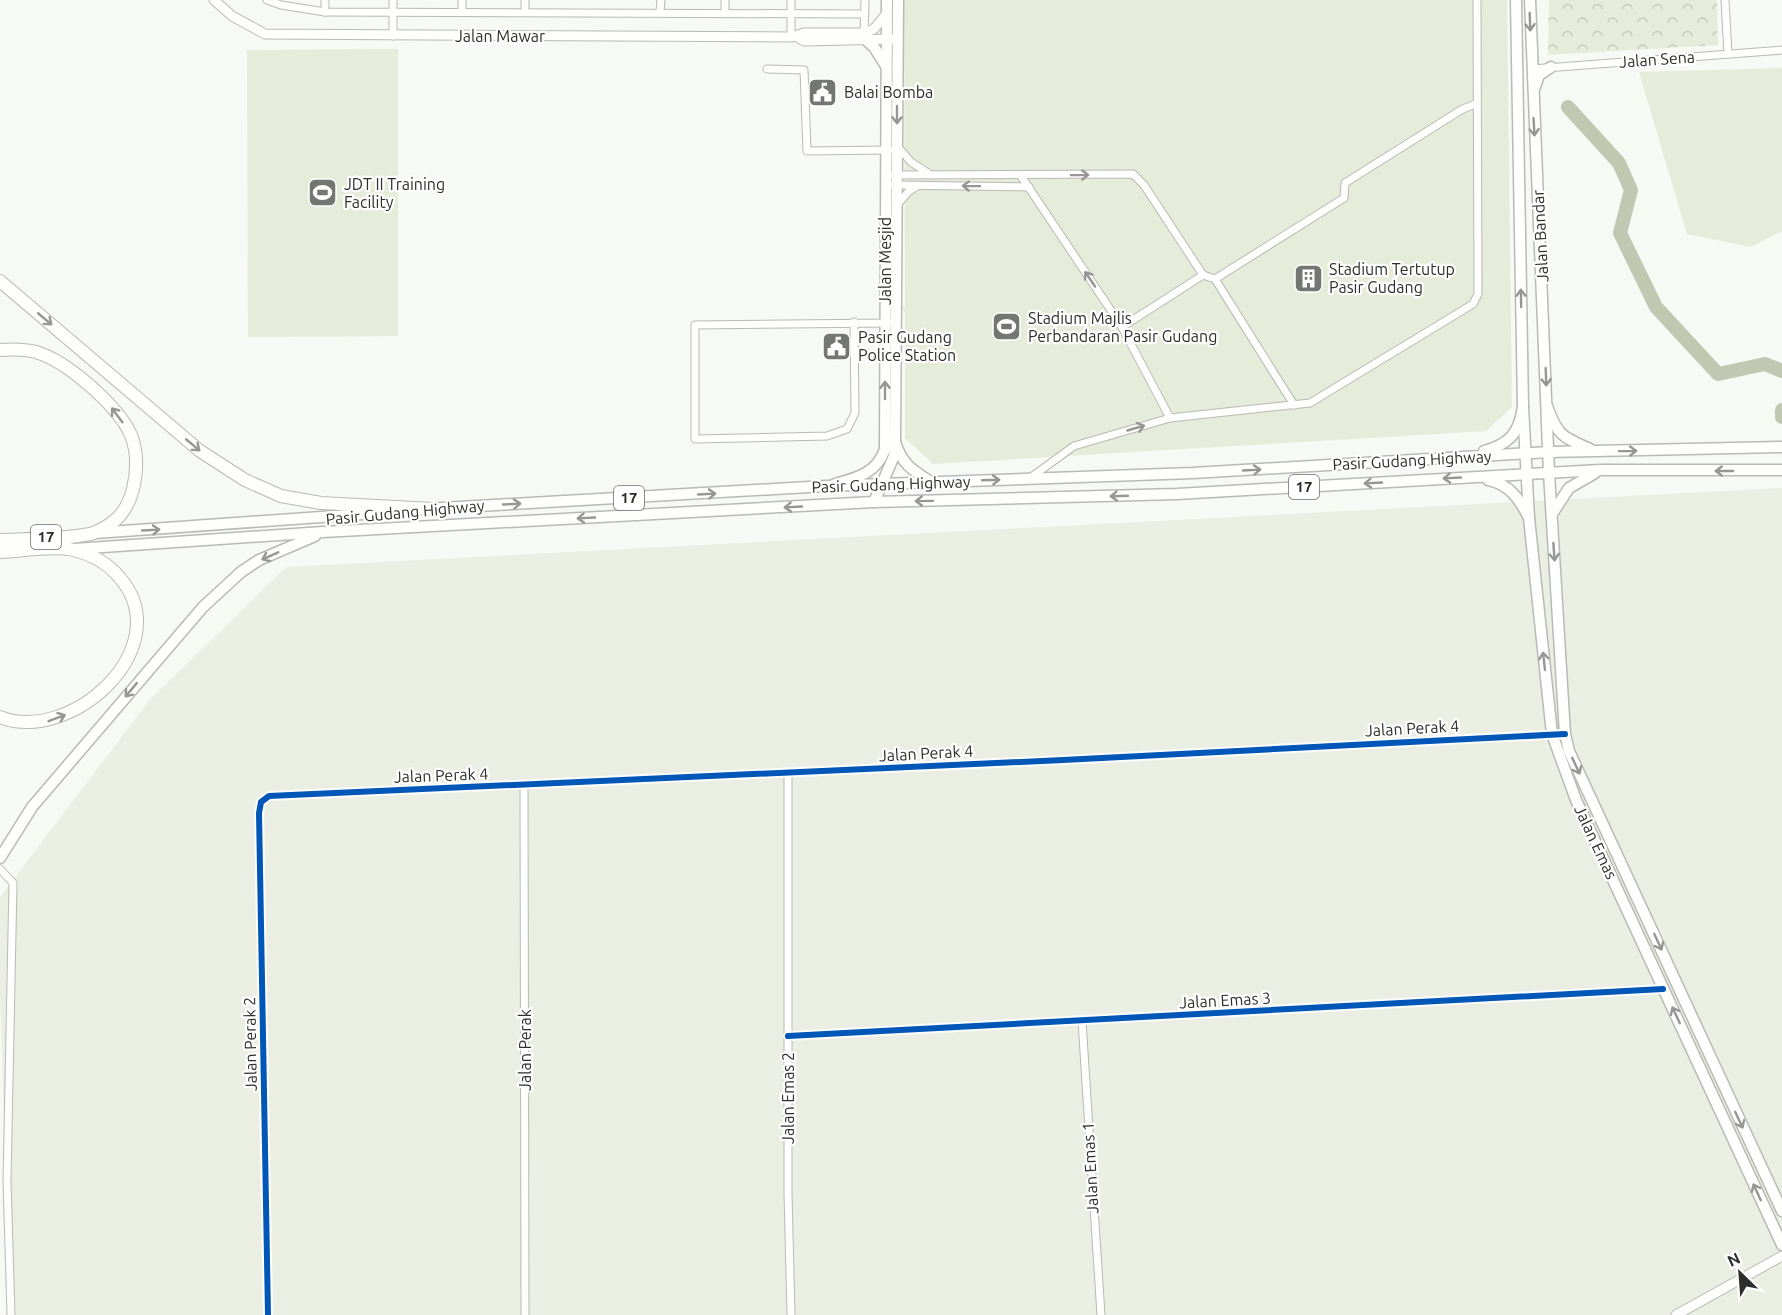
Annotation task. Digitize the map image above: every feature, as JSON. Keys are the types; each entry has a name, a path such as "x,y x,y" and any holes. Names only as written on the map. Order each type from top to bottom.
{"highway":[{"path":"0,281 200,451 245,480 281,496 321,503 433,509"},
{"path":"0,350 19,349 39,353 60,364 110,405 131,436 136,475 126,508 118,520 92,534"},
{"name":"Pasir Gudang Highway","path":"1,546 92,534"},
{"name":"Pasir Gudang Highway","path":"1,546 68,549"},
{"path":"0,717 33,723 65,715 105,686 126,663 133,649 136,619 134,604 123,581 96,558 68,549"}],"main road":[{"name":"Jalan Mesjid","path":"874,502 894,456 895,442 890,323 892,39 886,13 887,0"},
{"name":"Jalan Mesjid","path":"893,149 886,67 898,0"},
{"name":"Jalan Bandar","path":"1516,0 1523,407"},
{"name":"Jalan Bandar","path":"1530,0 1549,473"},
{"path":"865,36 886,67"},
{"path":"1517,39 1522,63 1532,69 1523,75 1518,97"},
{"path":"1533,96 1539,75 1551,67"},
{"name":"Jalan Mesjid","path":"826,486 861,476 882,459 885,449 896,206 891,180"},
{"path":"1547,406 1553,425 1563,437 1598,452"},
{"path":"1466,457 1497,447 1513,438 1521,422 1523,407"},
{"name":"Jalan Emas","path":"1523,407 1529,519 1552,734 1576,800 1782,1245"},
{"path":"895,442 900,459 906,467 932,482"},
{"name":"Pasir Gudang Highway","path":"92,534 338,518 433,509 826,486 1193,473 1549,452 1782,447"},
{"path":"1552,514 1569,488 1600,470"},
{"name":"Pasir Gudang Highway","path":"68,549 323,532 874,502 1177,494 1600,470 1782,470"},
{"name":"Jalan Emas","path":"1549,473 1565,734 1569,751 1782,1211"},
{"path":"1472,477 1497,482 1509,489 1519,499 1529,519"},
{"path":"727,493 732,499 728,510"},
{"path":"0,858 32,807 203,607 250,566 323,532"}],"street":[{"name":"Jalan Mawar","path":"214,0 232,16 265,34 794,37 804,41 865,36 892,39"},
{"path":"267,0 281,5 325,12 525,10 865,14"},
{"path":"325,0 325,12"},
{"path":"393,0 393,36"},
{"path":"462,0 462,11"},
{"path":"525,0 525,10"},
{"path":"660,11 661,0"},
{"path":"725,0 725,13"},
{"path":"791,0 794,37"},
{"path":"864,0 865,36"},
{"path":"1028,479 1074,446 1170,418 1308,404 1475,302 1478,294 1477,0"},
{"path":"1725,0 1728,54"},
{"path":"865,36 874,29 886,13"},
{"name":"Jalan Sena","path":"1532,69 1782,50"},
{"path":"767,69 804,70 807,151 893,149 933,176"},
{"path":"1215,279 1344,198 1345,183 1461,110 1477,103"},
{"path":"891,180 933,176 1133,174 1144,185 1203,275 1215,279 1294,405"},
{"path":"1022,176 1122,327 1170,418"},
{"path":"891,180 920,185 1029,188"},
{"path":"896,206 908,192 920,185"},
{"path":"1122,327 1203,275"},
{"path":"854,322 855,413 847,429 827,436 695,439 695,325 854,322 890,323"},
{"name":"Jalan Perak 4","path":"289,794 788,773 1565,734"},
{"name":"Jalan Emas 2","path":"788,773 791,1315"},
{"name":"Jalan Perak","path":"524,785 525,1315"},
{"name":"Jalan Perak 2","path":"268,1315 258,813 265,799 289,794"},
{"path":"0,869 13,883 7,1181 11,1315"},
{"name":"Jalan Emas 3","path":"788,1036 1664,988"},
{"name":"Jalan Emas 1","path":"1082,1021 1101,1315"},
{"path":"1676,1315 1782,1256"}],"shaded area":[{"path":"1782,488 1782,1315 10,1315 0,992 0,897 148,702 286,567"}],"green space":[{"path":"904,0 1507,0 1512,407 1486,431 933,464 905,438 905,313 902,308 905,307"},
{"path":"1549,0 1717,0 1718,45 1548,55"},
{"name":"JDT II Training Facility","path":"398,49 398,336 248,337 247,50"},
{"path":"1782,68 1782,231 1751,247 1687,234 1639,72"}],"waterway":[{"path":"1568,107 1619,163 1631,190 1620,233 1656,307 1718,374 1765,364 1782,371"},
{"path":"1782,410 1782,417"}],"cycle path":[{"path":"268,1315 259,813 261,802 269,796 1063,760 1565,734"},
{"path":"788,1036 1663,989"}],"place":[{"name":"Balai Bomba","path":"823,92"},
{"name":"JDT II Training Facility","path":"323,193"},
{"name":"Stadium Tertutup Pasir Gudang","path":"1308,278"},
{"name":"Stadium Majlis Perbandaran Pasir Gudang","path":"1007,327"},
{"name":"Pasir Gudang Police Station","path":"837,346"}]}
